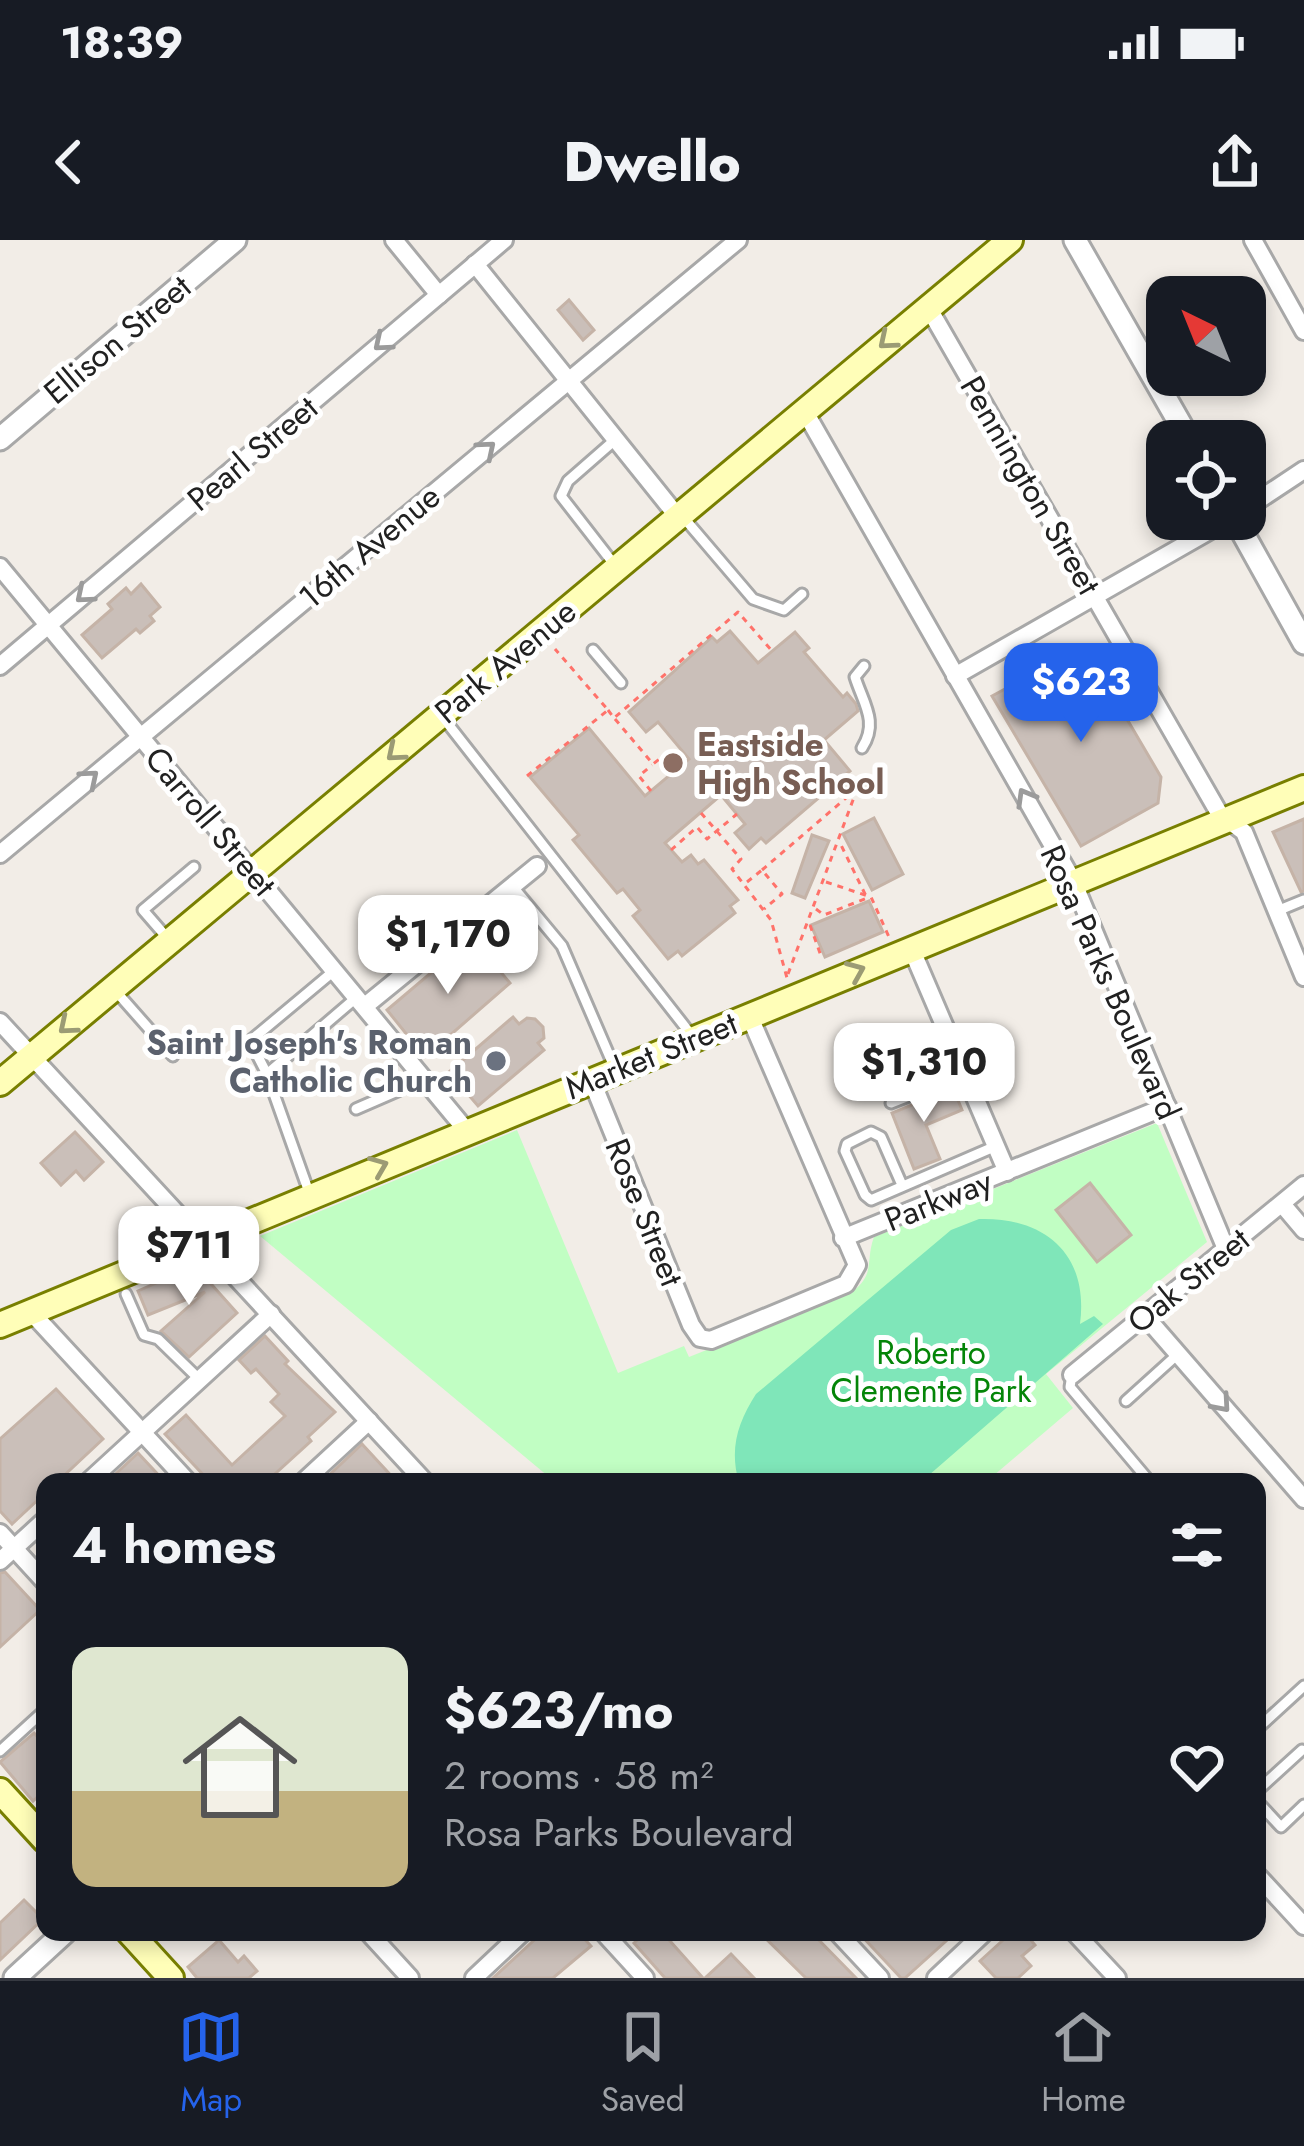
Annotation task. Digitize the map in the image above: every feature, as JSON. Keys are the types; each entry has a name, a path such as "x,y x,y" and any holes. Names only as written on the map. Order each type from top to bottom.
{"main road":[{"name":"Park Avenue","path":"0,1083 1010,240"},
{"name":"Market Street","path":"0,1325 748,1016 900,943 1073,881 1304,788"},
{"path":"0,1791 36,1830"},
{"path":"137,1941 172,1978"}],"street":[{"name":"Ellison Street","path":"0,439 235,240"},
{"path":"394,240 439,295"},
{"name":"Pearl Street","path":"0,666 503,240"},
{"name":"16th Avenue","path":"0,854 738,240"},
{"path":"1075,240 1178,420"},
{"path":"1253,240 1304,331"},
{"path":"475,265 679,515"},
{"name":"Pennington Street","path":"928,307 1225,819 1244,832 1304,977"},
{"name":"Rosa Parks Boulevard","path":"804,410 1073,881 1226,1249"},
{"path":"1266,495 1304,470"},
{"path":"955,676 1195,540"},
{"path":"1244,540 1304,643"},
{"name":"Carroll Street","path":"0,567 466,1130"},
{"path":"361,1002 537,866"},
{"path":"900,943 1007,1172"},
{"path":"748,1016 843,1238"},
{"path":"0,1022 417,1473"},
{"name":"Rose Street","path":"603,1074 691,1324 704,1340 847,1284 857,1265 843,1238"},
{"name":"Parkway","path":"843,1238 1167,1106"},
{"name":"Oak Street","path":"1072,1375 1304,1185"},
{"path":"1282,1204 1304,1231"},
{"path":"31,1312 180,1473"},
{"path":"98,1473 271,1314"},
{"path":"1145,1316 1304,1499"},
{"path":"313,1473 369,1421"},
{"path":"7,1555 36,1528"},
{"path":"0,1533 7,1555 36,1576"},
{"path":"1266,1885 1304,1926"},
{"path":"15,1978 55,1941"},
{"path":"376,1941 410,1978"},
{"path":"474,1978 514,1941"},
{"path":"611,1941 645,1978"},
{"path":"846,1941 880,1978"},
{"path":"936,1978 975,1941"},
{"path":"1082,1941 1117,1978"}],"lane":[{"path":"616,440 562,489 563,502 617,568"},
{"path":"679,515 753,599 784,610 802,594"},
{"path":"592,650 621,683"},
{"path":"862,748 870,715 855,677 865,666"},
{"path":"441,714 693,1037"},
{"path":"169,940 143,910 194,867"},
{"path":"512,886 562,946 603,1074"},
{"path":"1277,911 1304,900"},
{"path":"310,1195 268,1074 250,1041 335,970"},
{"path":"112,988 173,1056"},
{"path":"268,1074 361,1002"},
{"path":"891,1103 965,1074"},
{"path":"356,1109 424,1079"},
{"path":"902,1185 881,1137 871,1132 848,1144 845,1151 871,1199 996,1146"},
{"path":"126,1294 144,1335 158,1339 199,1379"},
{"path":"1126,1401 1178,1354"},
{"path":"1072,1375 1070,1387 1142,1473"},
{"path":"1266,1721 1304,1686"},
{"path":"0,1751 36,1718"},
{"path":"1266,1783 1302,1750"},
{"path":"1266,1811 1281,1827 1304,1805"}],"path":[{"path":"614,718 738,612 772,651"},
{"path":"550,644 653,764"},
{"path":"527,776 608,710"},
{"path":"651,791 639,776 662,757 674,771"},
{"path":"744,885 867,780"},
{"path":"701,813 741,859 732,869 771,920 787,978 856,792"},
{"path":"671,850 697,827 707,839 737,814"},
{"path":"814,908 824,914 867,898 838,841"},
{"path":"762,870 782,894 763,910"},
{"path":"824,882 871,897 900,943"},
{"path":"809,923 820,956"}],"green space":[{"name":"Roberto Clemente Park","path":"1157,1123 1207,1242 1046,1374 1073,1408 997,1473 544,1473 260,1236 517,1130 618,1373 684,1346 689,1357 852,1292 867,1273 874,1237"},
{"path":"979,1219 1003,1220 1043,1233 1070,1260 1081,1300 1080,1324 1094,1316 1103,1324 931,1473 738,1473 737,1436 756,1394 951,1230"}],"building":[{"path":"569,300 594,330 583,340 558,310"},
{"path":"141,584 160,607 150,616 154,621 140,633 136,629 102,658 82,635 112,609 108,604 126,588 131,594"},
{"path":"730,631 758,663 795,632 809,648 804,652 843,697 847,693 856,704 858,711 824,740 850,771 766,843 761,838 749,849 735,833 745,824 721,795 665,843 682,862 691,855 698,864 704,860 738,900 730,906 735,913 682,956 678,951 668,959 633,916 640,910 623,889 617,893 573,840 579,835 530,777 589,728 645,796 689,759 658,722 646,732 629,712 712,637 717,642"},
{"path":"1084,646 1161,777 1158,803 1081,846 992,696"},
{"path":"874,818 903,874 872,890 843,834"},
{"path":"1304,819 1304,891 1301,892 1273,832"},
{"path":"812,835 829,841 805,898 792,893"},
{"path":"869,901 883,932 825,957 811,925"},
{"path":"472,938 510,983 425,1057 387,1010"},
{"name":"Saint Joseph's Roman Catholic Church","path":"513,1017 519,1024 535,1019 543,1027 544,1038 538,1043 544,1050 478,1106 449,1072"},
{"path":"953,1088 962,1110 926,1125 940,1159 914,1169 892,1113"},
{"path":"75,1132 103,1162 84,1180 76,1171 61,1185 41,1163"},
{"path":"1090,1183 1131,1235 1097,1262 1056,1210"},
{"path":"195,1266 237,1313 189,1357 161,1331 205,1292 148,1315 138,1291"},
{"path":"265,1336 288,1361 285,1364 335,1412 276,1473 202,1473 165,1434 186,1415 232,1465 285,1416 271,1402 279,1394 256,1369 251,1373 239,1360"},
{"path":"56,1389 103,1439 67,1473 36,1473 36,1501 12,1524 0,1511 0,1439"},
{"path":"362,1444 389,1473 331,1473"},
{"path":"138,1453 157,1473 117,1473"},
{"path":"5,1572 36,1606 36,1614 0,1647 0,1573"},
{"path":"34,1733 36,1798 33,1801 0,1762"},
{"path":"24,1900 36,1912 36,1926 0,1960 0,1923"},
{"path":"220,1941 238,1962 244,1956 257,1971 249,1978 197,1978 188,1967"},
{"path":"533,1941 586,1941 591,1946 553,1978 493,1978"},
{"path":"670,1941 703,1978 665,1978 634,1943"},
{"path":"768,1941 820,1941 856,1978 806,1978"},
{"path":"866,1941 946,1941 905,1978"},
{"path":"1002,1941 1035,1945 1022,1956 1031,1966 1018,1978 996,1978 980,1961"},
{"path":"731,1954 754,1978 705,1978"}],"place":[{"name":"Eastside High School","path":"673,763"},
{"name":"Saint Joseph's Roman Catholic Church","path":"496,1061"}]}
